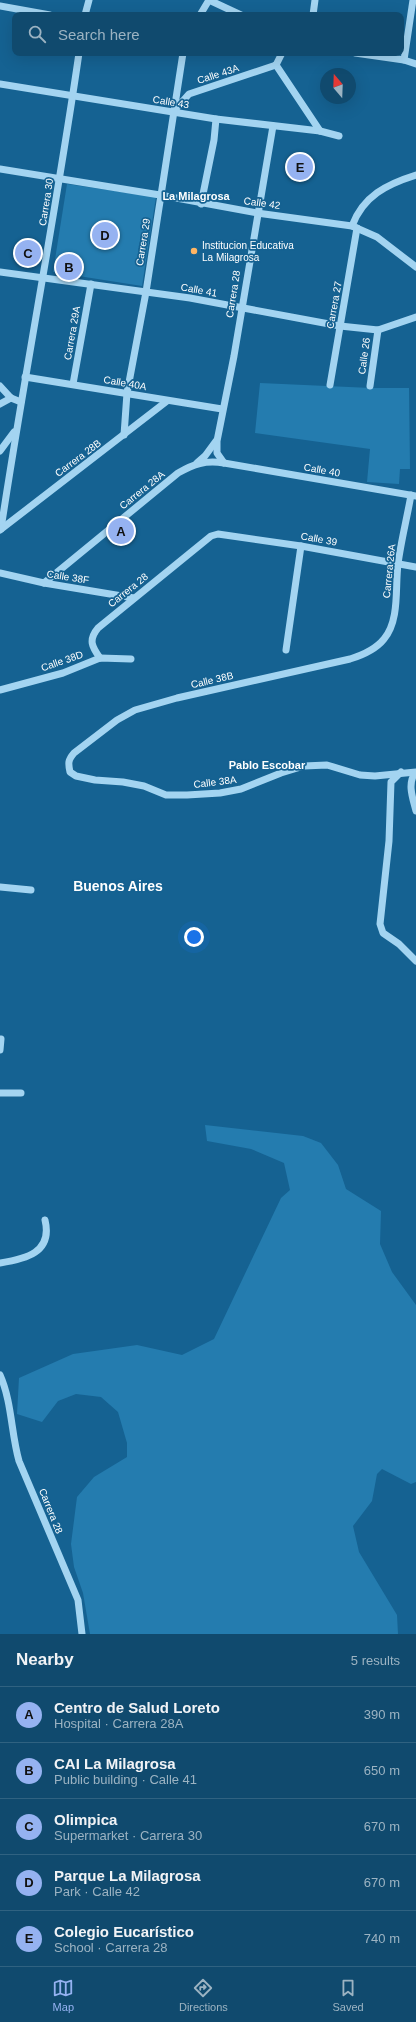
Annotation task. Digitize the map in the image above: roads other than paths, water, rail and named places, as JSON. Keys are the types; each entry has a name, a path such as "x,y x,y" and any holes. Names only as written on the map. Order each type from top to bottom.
{"street":[{"path":"86,12 88,0"},
{"path":"202,12 209,0 235,12"},
{"path":"313,12 315,0"},
{"path":"404,60 413,0"},
{"path":"0,6 33,12"},
{"name":"Carrera 30","path":"1,529 17,424 44,278 80,56"},
{"name":"Carrera 29","path":"124,435 127,393 146,292 174,111 177,82 182,56"},
{"path":"280,56 276,65 320,131"},
{"path":"376,56 404,60 416,64"},
{"name":"Calle 43A","path":"174,111 189,94 276,65"},
{"name":"Calle 43","path":"0,84 216,119 320,131 339,136"},
{"path":"201,204 214,140 216,119"},
{"name":"Carrera 28","path":"224,463 217,453 217,441 234,356 257,213 273,126"},
{"name":"Calle 42","path":"0,169 160,195 201,204 355,227 377,237 416,267"},
{"name":"Carrera 27","path":"330,385 356,216 374,193 395,182 416,175"},
{"name":"Calle 41","path":"0,272 146,292 340,326 378,330 416,317"},
{"name":"Carrera 29A","path":"73,384 91,284"},
{"name":"Calle 26","path":"370,386 378,330"},
{"name":"Calle 40A","path":"25,377 222,410"},
{"path":"0,386 11,398 21,402"},
{"path":"0,404 11,398"},
{"name":"Carrera 28B","path":"1,529 167,401"},
{"name":"Carrera 30","path":"0,451 12,437 17,424"},
{"path":"196,463 205,456 217,441"},
{"name":"Carrera 28A","path":"44,583 178,473 196,463 224,463"},
{"name":"Calle 40","path":"224,463 413,495"},
{"name":"Carrera 26A","path":"378,645 391,629 395,610 398,564 413,495"},
{"name":"Carrera 28","path":"100,658 91,642 92,635 98,628 211,536 218,534"},
{"name":"Calle 39","path":"218,534 301,546 416,567"},
{"path":"286,650 301,546"},
{"name":"Calle 38F","path":"0,573 44,583 134,598"},
{"name":"Calle 38B","path":"68,764 69,759 74,753 117,720 135,710 176,698 350,659 365,654 378,645"},
{"name":"Calle 38D","path":"0,690 63,673 100,658 131,659"},
{"name":"Calle 38A","path":"68,764 70,772 83,778 144,786 166,795 220,793 241,789 281,773 304,766 327,765 360,775 375,776 401,772 415,772"},
{"path":"401,772 391,782 389,841 380,924 383,932 399,944 416,961"},
{"path":"415,772 411,779 411,791 416,811"},
{"path":"0,887 31,890"},
{"path":"0,1050 2,1039"},
{"path":"0,1093 21,1093"},
{"path":"0,1263 21,1260 35,1253 42,1246 44,1241 46,1226 45,1220"},
{"name":"Carrera 28","path":"0,1375 8,1393 16,1448 78,1600 82,1634"}],"place":[{"name":"Colegio Eucarístico","path":"300,167"},
{"name":"Parque La Milagrosa","path":"105,235"},
{"name":"Institucion Educativa La Milagrosa","path":"194,251"},
{"name":"Olimpica","path":"28,253"},
{"name":"CAI La Milagrosa","path":"69,267"},
{"name":"Centro de Salud Loreto","path":"121,531"}],"district":[{"name":"La Milagrosa","path":"196,196"},
{"name":"Pablo Escobar","path":"267,765"},
{"name":"Buenos Aires","path":"118,886"}]}
